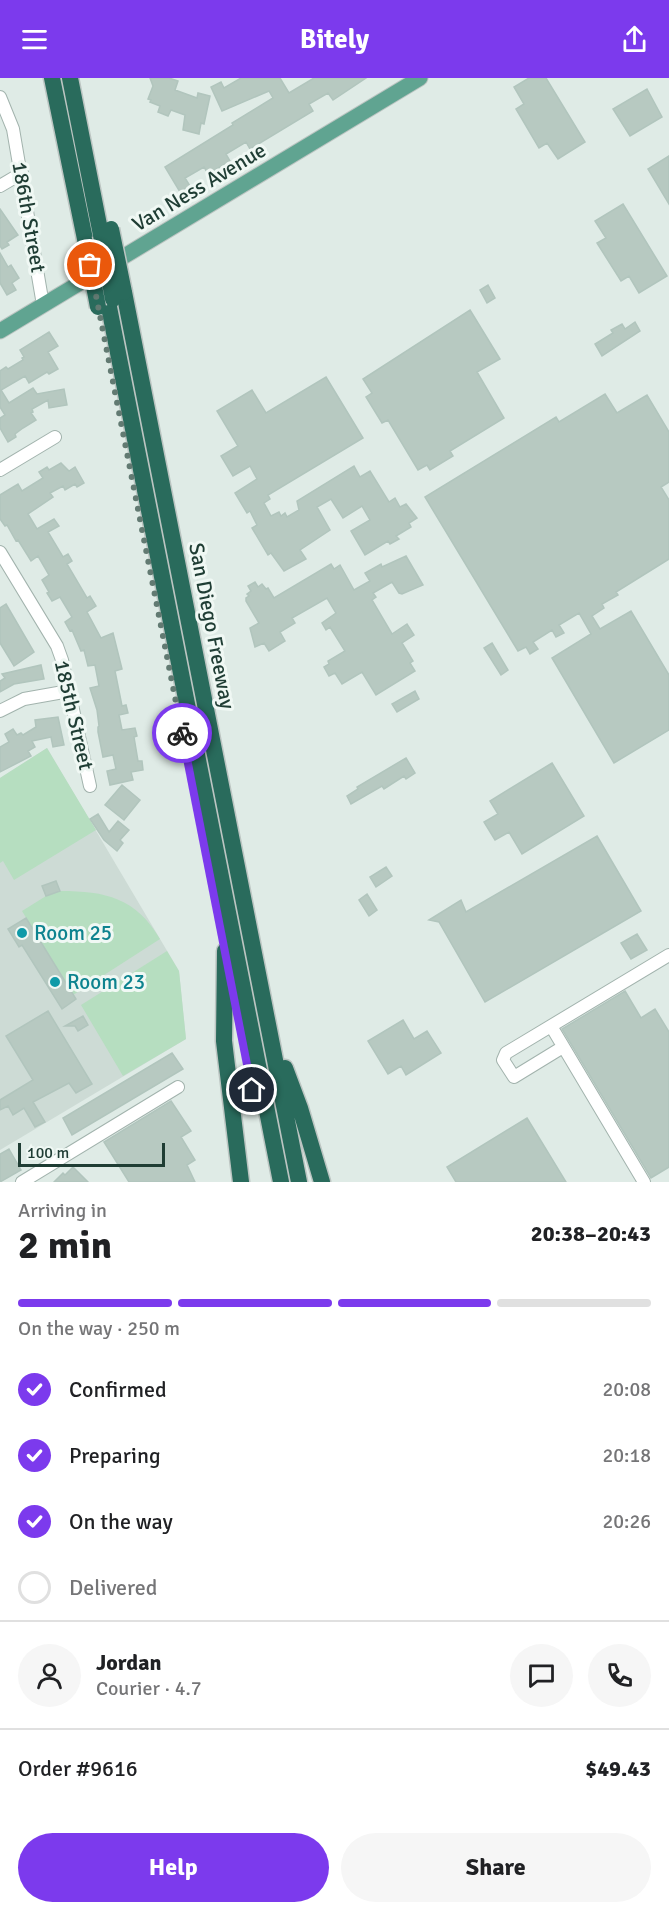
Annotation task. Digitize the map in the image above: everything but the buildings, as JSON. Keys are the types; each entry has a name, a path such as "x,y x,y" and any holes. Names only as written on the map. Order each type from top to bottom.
{"highway":[{"name":"San Diego Freeway","path":"52,78 82,220 98,237 111,300 225,951 270,1182"},
{"path":"70,78 98,237"},
{"name":"San Diego Freeway","path":"81,78 98,237 111,300 159,472 300,1182"},
{"path":"111,300 281,1182"},
{"path":"225,951 224,1041 241,1182"},
{"path":"266,1016 300,1108 322,1182"}],"main road":[{"name":"Van Ness Avenue","path":"0,331 420,78"}],"street":[{"name":"186th Street","path":"0,97 13,129 44,305"},
{"path":"0,186 22,173"},
{"path":"0,470 55,437"},
{"name":"185th Street","path":"0,552 57,646 63,660 90,786"},
{"path":"0,711 24,699 69,691"},
{"path":"563,1047 514,1077 503,1060 506,1053 669,955"},
{"path":"551,1026 644,1182"},
{"path":"22,1182 178,1087"}],"shaded area":[{"path":"47,748 179,971 186,1039 0,1150 0,778"}],"green space":[{"path":"47,748 96,830 14,880 3,861 0,863 0,778"},
{"path":"60,891 106,895 118,900 141,914 160,939 73,995 22,911 46,896"},
{"path":"167,951 179,971 186,1039 123,1076 81,1005"}],"way so far":[{"path":"90,265 182,733"}],"place":[{"name":"Room 25","path":"22,933"},
{"name":"Room 23","path":"55,982"}],"route":[{"path":"182,733 252,1090"}]}
